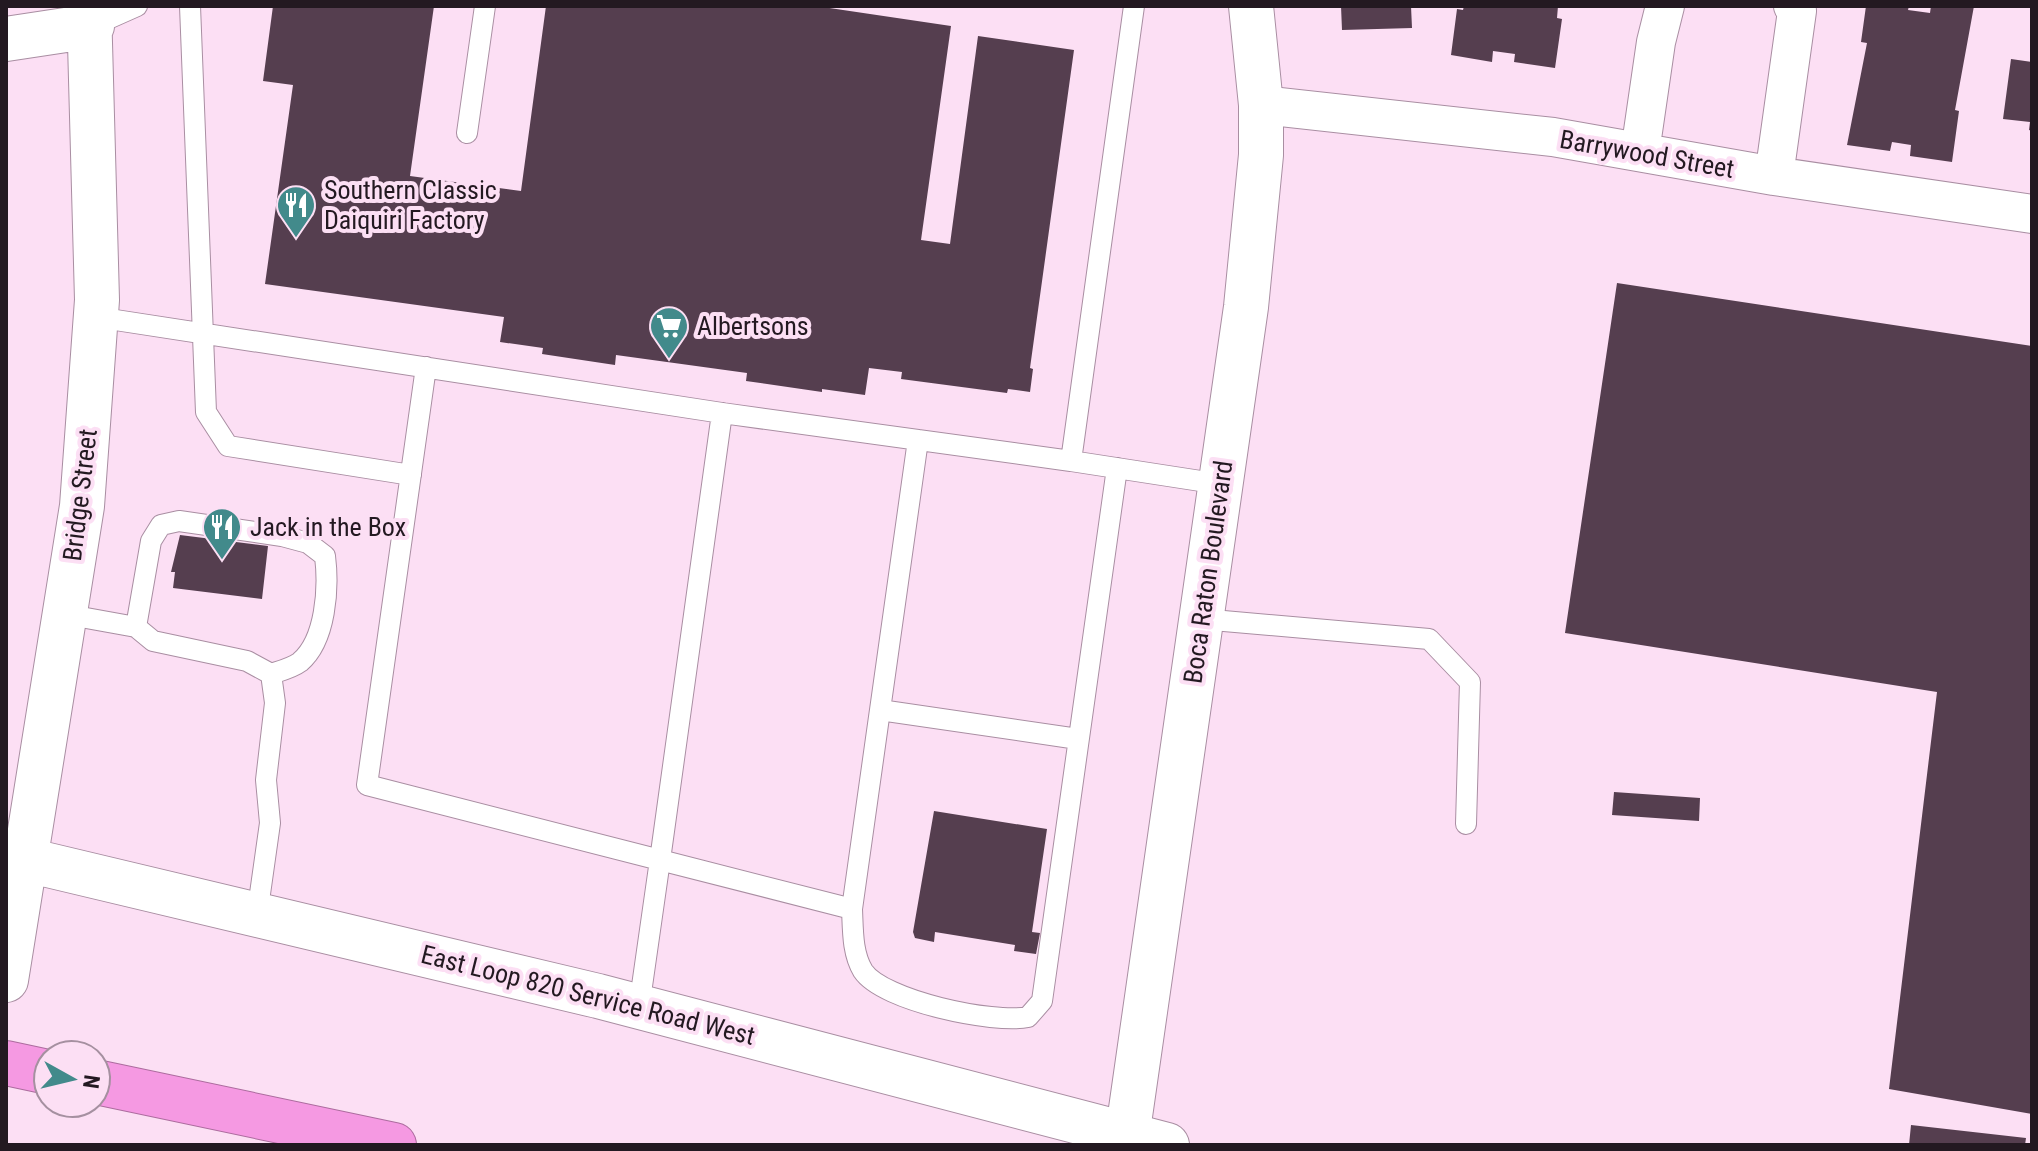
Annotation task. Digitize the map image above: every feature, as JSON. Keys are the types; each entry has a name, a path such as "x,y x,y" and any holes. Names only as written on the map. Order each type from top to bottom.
{"highway":[{"path":"6,1063 32,1069"},
{"path":"112,1085 394,1145"}],"main road":[{"name":"Boca Raton Boulevard","path":"1147,1141 1201,619 1246,307 1261,155 1261,105 1251,6"},
{"path":"6,39 90,16"},
{"name":"Bridge Street","path":"6,980 16,858 82,506 96,317 90,16"},
{"name":"East Loop 820 Service Road West","path":"16,858 639,1007 1147,1141"}],"street":[{"path":"1640,152 1656,42 1665,6"},
{"path":"1774,176 1797,11 1793,6"},
{"name":"Barrywood Street","path":"1261,105 1553,137 1774,176 2032,214"}],"lane":[{"path":"90,16 137,6"},
{"path":"190,6 206,412 228,446 411,475"},
{"path":"467,133 485,6"},
{"path":"1071,461 1134,6"},
{"path":"96,317 722,413 1220,484"},
{"path":"426,367 367,785 852,909"},
{"path":"639,1007 722,413"},
{"path":"918,440 852,909 857,959 864,972 885,989 1001,1020 1028,1017 1042,1001 1117,468"},
{"path":"136,627 151,541 161,525 179,521 308,543 325,556 328,576 316,644 298,663 271,674"},
{"path":"64,614 136,627 153,641 247,661 271,674"},
{"path":"1201,619 1429,639 1470,682 1466,824"},
{"path":"257,915 270,823 266,780 275,703 271,674"},
{"path":"880,710 1078,739"}],"building":[{"path":"273,6 434,6 410,176 521,191 546,6 816,6 951,26 921,240 950,244 978,36 1074,50 1030,368 1033,369 1030,392 1008,389 1007,393 901,379 902,372 869,368 865,395 746,381 747,373 616,355 615,365 542,354 543,348 500,342 504,317 265,284 293,85 263,81"},
{"path":"1341,6 1411,6 1412,28 1342,30"},
{"path":"1464,6 1558,6 1557,18 1562,19 1555,68 1514,62 1515,54 1493,51 1492,62 1451,55 1457,9 1463,10"},
{"path":"1866,6 1909,6 1908,10 1930,13 1931,6 1974,6 1955,110 1959,111 1952,162 1910,156 1911,145 1892,142 1890,151 1847,145 1867,43 1861,42"},
{"path":"2011,59 2032,62 2032,131 2029,130 2030,122 2003,119"},
{"path":"1617,283 2032,346 2032,1114 1889,1089 1937,692 1565,633"},
{"path":"180,535 268,546 262,599 173,588 175,572 171,572"},
{"path":"1614,792 1700,798 1699,821 1612,815"},
{"path":"934,811 1047,829 1032,932 1040,933 1036,954 1014,951 1015,945 935,932 934,942 915,938 913,932"},
{"path":"1911,1125 2026,1138 2025,1145 1909,1145"}],"place":[{"name":"Southern Classic Daiquiri Factory","path":"296,239"},
{"name":"Albertsons","path":"669,360"},
{"name":"Jack in the Box","path":"222,561"}]}
